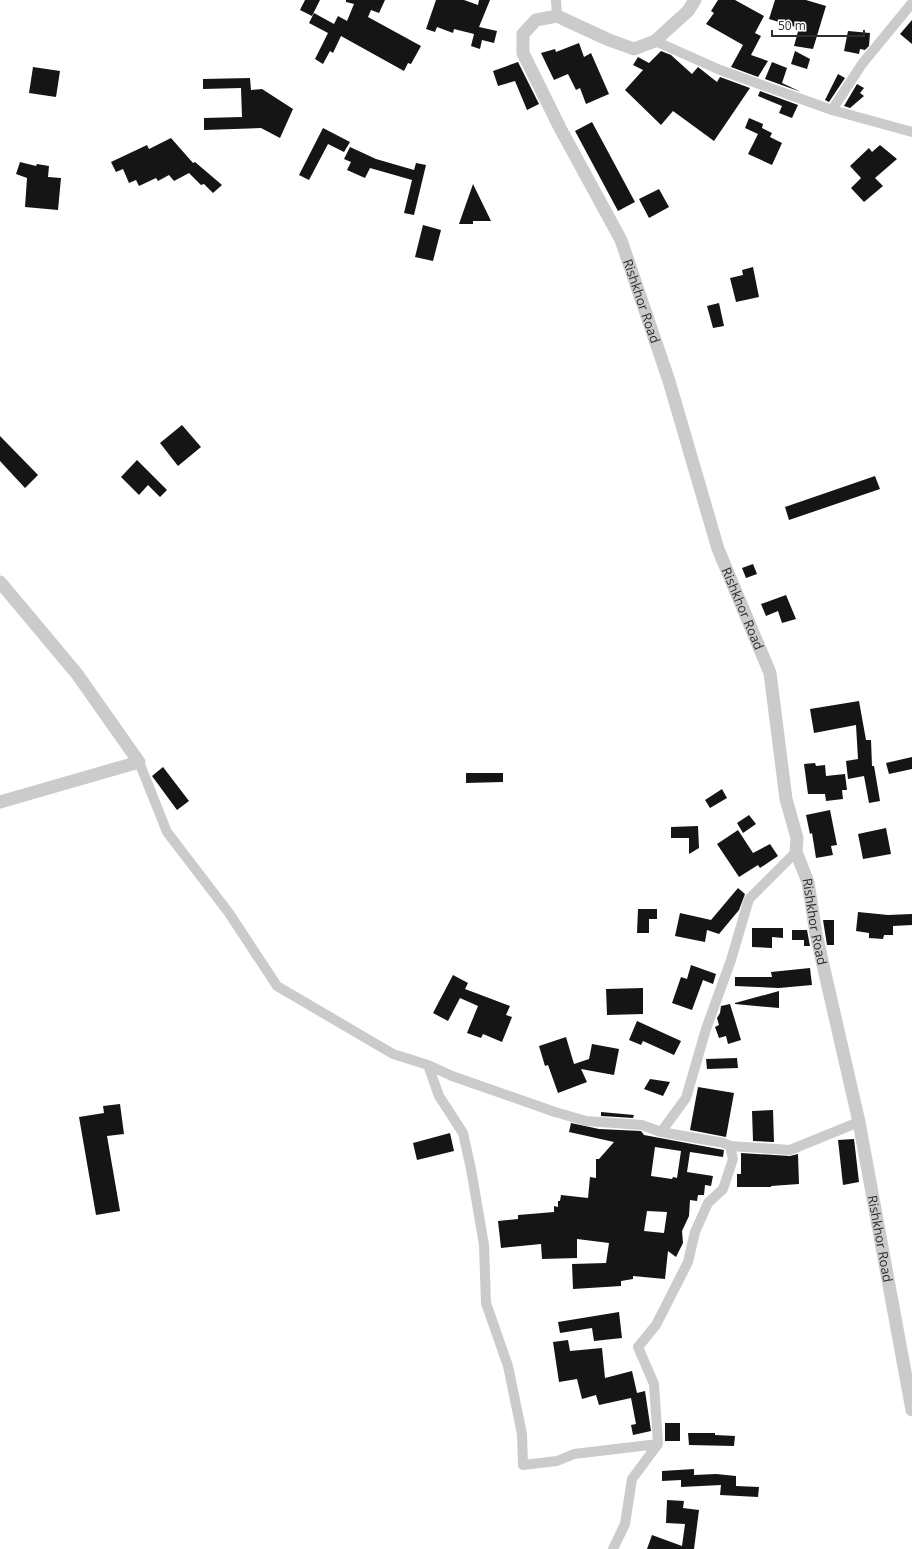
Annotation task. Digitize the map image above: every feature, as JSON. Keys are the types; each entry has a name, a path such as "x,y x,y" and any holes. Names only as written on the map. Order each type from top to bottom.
{"street":[{"path":"556,0 556,16 634,49 655,41 688,11 695,0"},
{"path":"832,110 862,64 912,3"},
{"name":"Rishkhor Road","path":"556,16 536,20 523,34 523,53 560,128 621,240 669,382 718,549 770,674 786,799 797,838 796,852 808,882 816,934 859,1122 912,1410"},
{"path":"655,41 720,70 832,110 912,132"},
{"path":"0,582 77,674 139,762 168,832 229,913 277,986 393,1054 428,1065 452,1076 580,1119 642,1125 661,1132 724,1143 730,1146 790,1150 859,1122"},
{"path":"0,802 139,762"},
{"path":"661,1132 686,1098 706,1029 731,960 749,898 796,852"},
{"path":"428,1065 439,1096 463,1133 471,1169 484,1245 486,1303 508,1366 522,1434 523,1465 557,1461 574,1454 658,1444"},
{"path":"613,1549 625,1524 632,1479 658,1444 654,1384 638,1347 656,1325 688,1262 695,1232 708,1203 723,1189 733,1159 730,1146"}],"building":[{"path":"305,0 320,0 312,16 300,10"},
{"path":"346,0 385,0 379,13 371,10 368,17 421,46 411,64 408,63 404,71 341,36 333,53 330,51 323,64 315,59 328,33 309,23 314,13 334,24 338,16 347,21 354,4 346,2"},
{"path":"436,0 464,0 478,5 479,0 490,0 479,27 497,31 494,43 482,40 480,49 471,46 474,34 454,29 453,33 437,27 435,32 426,29"},
{"path":"718,0 735,0 764,16 755,33 761,36 751,55 768,61 758,77 731,67 743,45 706,24 714,13 711,11"},
{"path":"775,0 806,0 826,6 813,49 794,46 799,28 769,19"},
{"path":"912,20 912,44 900,34"},
{"path":"848,31 870,33 869,46 865,50 860,49 859,54 844,51"},
{"path":"579,43 584,57 591,53 609,94 586,104 580,88 576,90 568,74 554,80 541,53 555,49 556,52"},
{"path":"661,51 671,55 692,74 698,67 717,82 720,77 750,88 714,141 673,111 661,125 625,90 643,70 633,65 638,57 649,63"},
{"path":"795,51 810,59 807,69 791,64"},
{"path":"518,62 539,104 527,110 515,81 498,86 493,71"},
{"path":"772,62 787,68 782,83 801,92 765,79"},
{"path":"33,67 60,71 56,97 29,93"},
{"path":"838,74 845,78 829,102 825,100"},
{"path":"250,78 251,90 262,89 293,109 280,138 261,128 204,130 204,118 242,117 241,88 203,89 203,79"},
{"path":"857,84 864,88 860,93 864,96 850,108 844,106"},
{"path":"760,91 798,105 792,118 779,113 782,106 758,96"},
{"path":"749,118 763,124 762,128 772,133 770,137 782,143 772,165 748,154 758,134 745,128"},
{"path":"592,122 635,202 618,211 575,131"},
{"path":"323,128 350,142 344,152 328,144 309,180 299,175"},
{"path":"171,138 193,163 195,162 222,185 213,193 204,184 201,185 189,173 174,181 169,175 158,181 156,178 139,186 136,180 129,183 123,169 116,172 111,162 147,145 149,149"},
{"path":"880,145 897,159 875,178 883,186 864,202 851,188 861,178 850,166 869,148 872,152"},
{"path":"350,147 376,159 414,170 416,163 426,165 414,215 404,213 412,180 370,168 365,178 347,170 351,162 344,159"},
{"path":"20,162 36,166 37,164 49,166 48,177 61,178 58,210 25,207 27,178 16,174"},
{"path":"473,184 491,221 473,221 473,224 459,224"},
{"path":"659,189 669,207 649,218 639,199"},
{"path":"423,225 441,230 433,261 415,257"},
{"path":"753,267 759,297 736,302 730,278 743,275 742,270"},
{"path":"719,303 724,326 713,328 707,306"},
{"path":"182,425 201,447 178,466 160,443"},
{"path":"0,436 38,475 25,488 0,461"},
{"path":"137,460 167,490 160,497 148,485 139,495 121,477"},
{"path":"875,476 880,489 789,520 785,507"},
{"path":"753,564 757,574 746,578 742,568"},
{"path":"786,595 796,619 782,623 778,611 766,616 761,604"},
{"path":"859,701 866,740 871,740 872,766 874,766 880,801 869,803 864,776 848,779 846,761 858,759 856,725 814,733 810,709"},
{"path":"912,757 912,769 889,774 886,763"},
{"path":"815,763 816,766 825,765 826,776 845,774 847,790 842,790 843,799 826,801 825,794 808,794 804,764"},
{"path":"163,767 189,801 177,810 152,776"},
{"path":"466,773 503,773 503,782 466,783"},
{"path":"722,789 727,798 710,808 705,800"},
{"path":"830,810 837,845 831,846 833,855 816,858 812,833 810,834 806,815"},
{"path":"749,815 756,824 743,833 737,823"},
{"path":"698,826 699,848 689,854 689,838 671,838 671,827"},
{"path":"886,828 891,854 863,859 858,834"},
{"path":"738,830 753,853 770,844 778,856 760,868 758,865 739,877 717,844"},
{"path":"738,888 745,894 739,910 719,934 707,930 705,942 675,936 680,913 711,920"},
{"path":"638,909 657,909 657,919 649,919 649,933 637,933"},
{"path":"858,912 888,915 912,914 912,925 893,926 893,935 884,935 883,939 869,938 869,933 856,931"},
{"path":"823,920 834,920 834,945 827,945"},
{"path":"752,928 783,928 783,938 772,937 772,948 752,947"},
{"path":"792,930 807,930 810,946 804,946 804,940 792,940"},
{"path":"691,965 716,974 713,984 703,980 692,1010 672,1003 681,977 687,979"},
{"path":"810,968 812,985 779,988 735,986 735,977 772,977 771,972"},
{"path":"453,975 468,983 465,989 510,1006 506,1015 512,1017 502,1042 483,1034 481,1038 467,1033 478,1006 460,998 448,1021 433,1013"},
{"path":"643,988 643,1014 607,1015 606,989"},
{"path":"779,991 779,1008 735,1004 735,1003"},
{"path":"730,1004 741,1040 728,1044 726,1036 719,1038 715,1027 719,1025 717,1018 720,1013 721,1006"},
{"path":"637,1021 681,1041 674,1055 643,1041 641,1045 629,1040"},
{"path":"566,1037 574,1064 589,1059 592,1044 619,1049 614,1075 581,1069 587,1082 558,1093 548,1065 545,1066 539,1046"},
{"path":"737,1058 738,1068 707,1069 706,1059"},
{"path":"650,1079 670,1082 663,1096 644,1089"},
{"path":"698,1087 734,1093 726,1137 690,1130"},
{"path":"120,1104 124,1134 107,1136 120,1211 96,1215 79,1117 104,1113 103,1106"},
{"path":"773,1110 774,1142 753,1141 752,1111"},
{"path":"601,1112 634,1115 633,1118 601,1116"},
{"path":"571,1123 599,1129 641,1131 644,1135 724,1150 723,1157 690,1152 687,1172 713,1176 711,1186 705,1185 704,1195 698,1195 697,1201 690,1200 689,1216 682,1231 683,1243 676,1257 668,1251 665,1279 633,1276 633,1279 621,1281 621,1286 573,1289 572,1264 606,1263 609,1243 577,1239 577,1258 542,1259 541,1244 501,1248 498,1221 518,1219 518,1215 554,1212 554,1206 558,1207 558,1201 560,1201 561,1195 588,1198 590,1177 596,1178 596,1159 599,1159 614,1142 569,1132","holes":["655,1147 681,1151 677,1178 673,1177 672,1179 651,1176","647,1211 667,1212 664,1233 644,1231"]},
{"path":"450,1133 454,1151 417,1160 413,1143"},
{"path":"854,1139 859,1182 843,1185 838,1140"},
{"path":"741,1153 790,1156 798,1154 799,1184 771,1187 737,1187 737,1174 741,1174"},
{"path":"619,1312 622,1338 594,1341 592,1328 560,1333 558,1322"},
{"path":"568,1340 570,1351 602,1348 605,1378 632,1371 637,1393 645,1391 651,1431 633,1435 631,1425 636,1424 631,1398 599,1405 596,1395 582,1399 577,1379 559,1382 553,1342"},
{"path":"665,1423 680,1423 680,1441 665,1441"},
{"path":"688,1433 715,1433 715,1435 735,1436 734,1446 689,1445"},
{"path":"694,1469 694,1475 716,1474 736,1476 736,1486 759,1487 758,1497 720,1495 721,1485 681,1487 681,1480 662,1481 662,1471"},
{"path":"667,1500 684,1501 683,1508 699,1510 694,1549 647,1549 652,1535 682,1546 685,1524 666,1523"}]}
